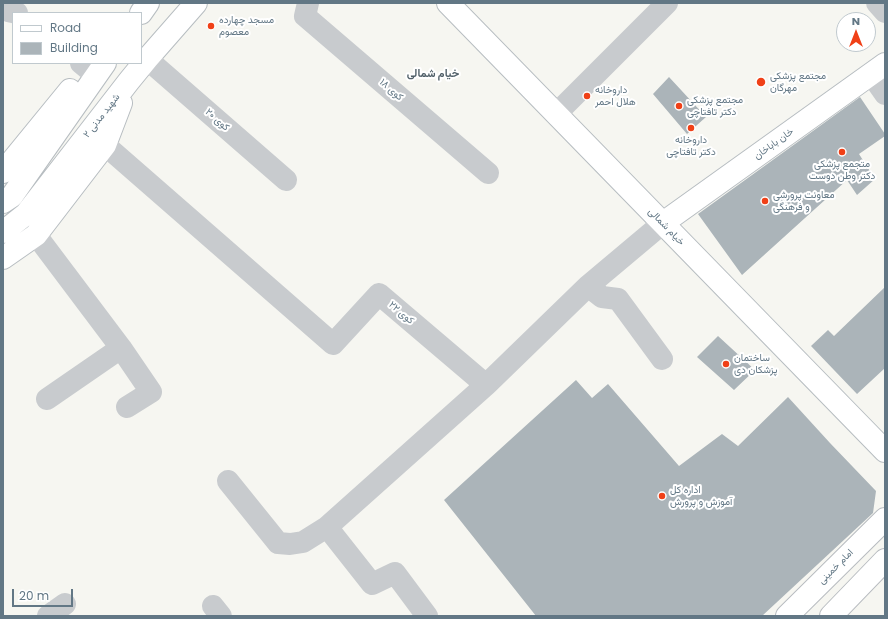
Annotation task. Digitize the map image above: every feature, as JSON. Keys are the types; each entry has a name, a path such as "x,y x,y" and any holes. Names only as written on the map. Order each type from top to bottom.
{"main road":[{"path":"142,12 148,3"},
{"name":"شهید مدنی ۲","path":"6,230 26,214 129,81 196,3"},
{"name":"خیام شمالی","path":"448,3 885,450"},
{"path":"3,172 94,64"},
{"path":"3,202 12,196 94,64"},
{"name":"خان باباخان","path":"663,223 878,69"},
{"path":"3,258 36,235 105,145 129,81"},
{"name":"امام خمینی","path":"787,616 885,519"},
{"path":"839,613 885,560"}],"street":[{"path":"3,3 8,11 12,12"},
{"name":"کوی ۱۸","path":"308,3 305,16 488,173"},
{"path":"556,114 667,3"},
{"path":"878,3 885,12"},
{"name":"کوی ۲۰","path":"147,59 286,180"},
{"path":"878,69 885,94"},
{"name":"کوی ۲۲","path":"105,145 333,344 379,294 486,385"},
{"path":"228,481 278,543 290,544 302,542 327,527 486,385 588,286 663,223"},
{"path":"36,235 121,348 151,392 127,407"},
{"path":"588,286 602,297 618,299 662,359"},
{"path":"47,399 121,348"},
{"path":"327,527 372,584 395,573 428,616"}],"building":[{"name":"مجتمع پزشکی دکتر تافتاچی","path":"669,77 706,117 687,134 653,94"},
{"name":"معاونت پرورشی و فرهنگی","path":"860,97 885,134 885,136 859,154 875,179 857,195 847,180 742,275 698,214"},
{"path":"885,287 885,368 857,394 811,346 828,330 834,336"},
{"name":"ساختمان پزشکان دی","path":"718,336 755,370 734,390 697,357"},
{"name":"اداره کل آموزش و پرورش","path":"576,380 592,398 608,384 679,466 722,434 738,446 788,397 876,491 873,513 762,616 536,616 444,500"}],"place":[{"name":"مسجد چهارده معصوم","path":"211,26"},
{"name":"مجتمع پزشکی مهرگان","path":"761,82"},
{"name":"داروخانه هلال احمر","path":"587,96"},
{"name":"مجتمع پزشکی دکتر تافتاچی","path":"679,106"},
{"name":"داروخانه دکتر تافتاچی","path":"691,128"},
{"name":"متجمع پزشکی دکتر وطن دوست","path":"842,152"},
{"name":"معاونت پرورشی و فرهنگی","path":"765,201"},
{"name":"ساختمان پزشکان دی","path":"726,364"},
{"name":"اداره کل آموزش و پرورش","path":"662,496"}],"district":[{"name":"خیام شمالی","path":"433,74"}]}
